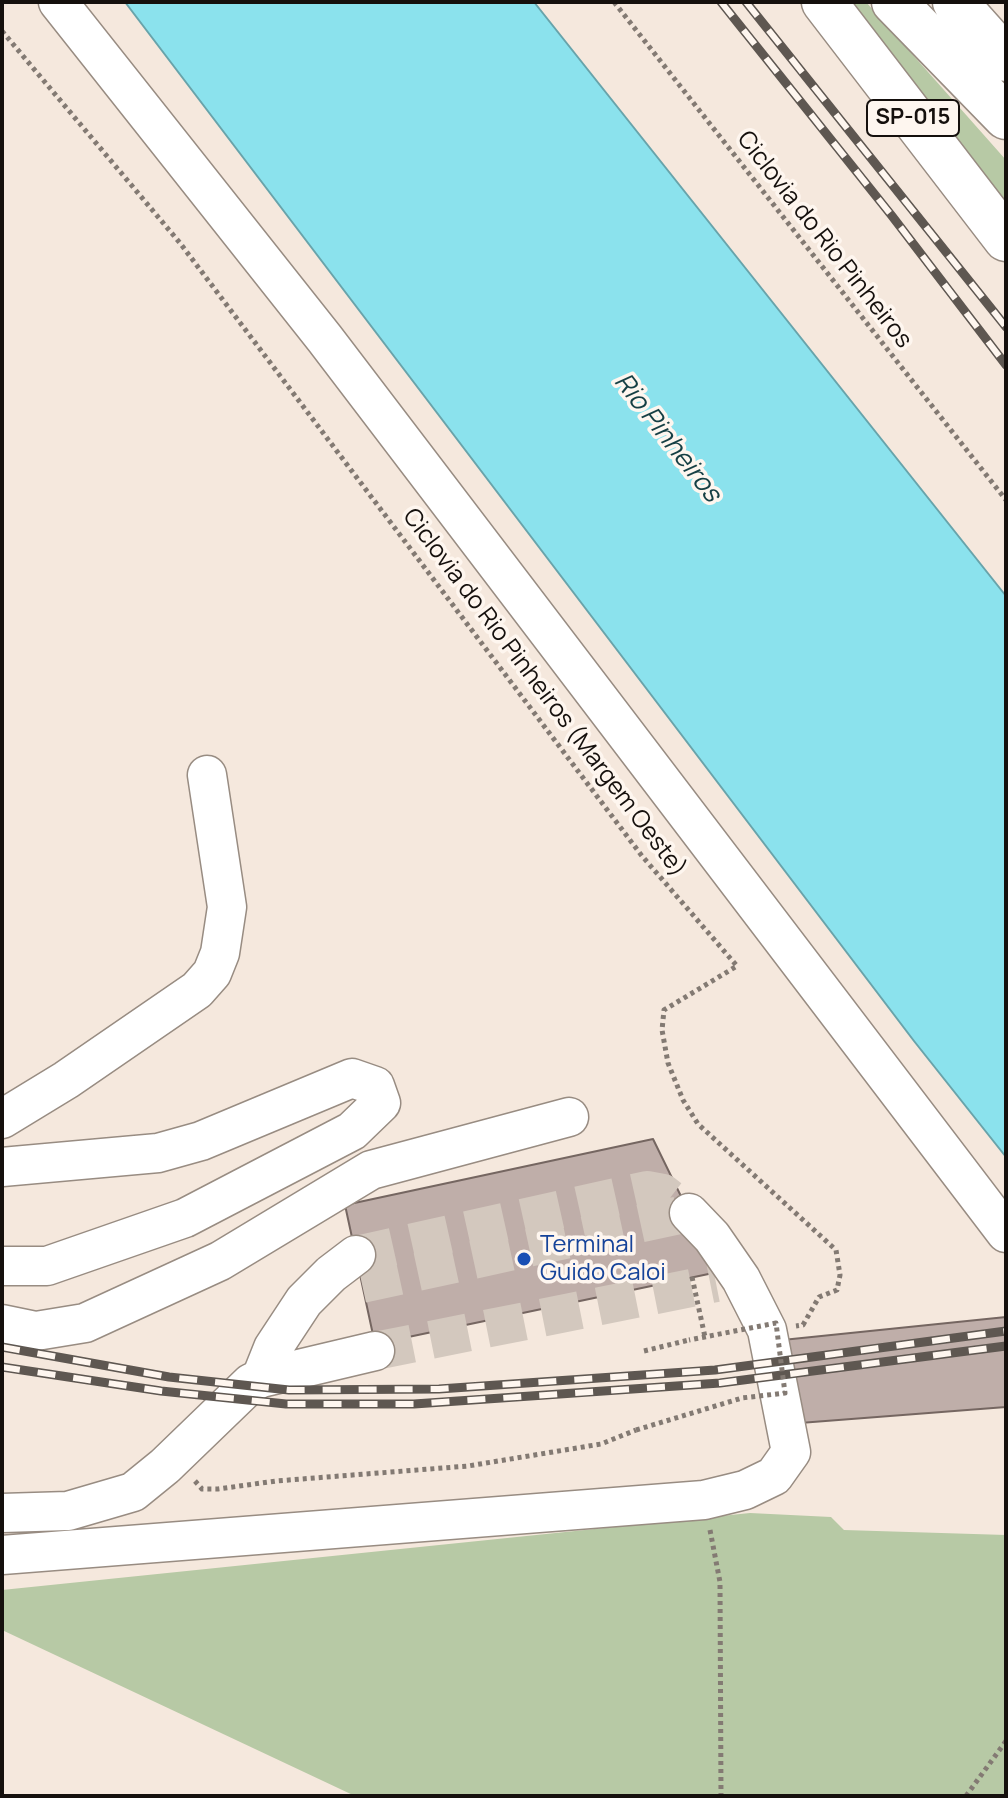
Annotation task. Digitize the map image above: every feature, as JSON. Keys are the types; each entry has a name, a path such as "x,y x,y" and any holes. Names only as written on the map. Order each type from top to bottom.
{"highway":[{"name":"SP-015","path":"824,2 1004,236"},
{"path":"955,2 1006,59"},
{"name":"SP-015","path":"902,10 1006,117"}],"street":[{"path":"58,2 325,339 1006,1233"},
{"path":"902,10 1006,144"},
{"path":"2,1119 66,1080 197,990 212,973 220,953 227,907 207,775"},
{"path":"2,1167 158,1153 201,1141 352,1078 375,1086 381,1103 352,1131 185,1218 47,1266 2,1266"},
{"path":"2,1324 36,1331 85,1323 220,1261 371,1170 569,1117"},
{"path":"2,1555 704,1500 745,1490 774,1476 791,1452 779,1328 716,1280 712,1237 689,1213"},
{"path":"261,1378 273,1348 304,1301 331,1274 359,1270"},
{"path":"2,1513 68,1511 133,1492 251,1383 375,1351"}],"path":[{"name":"Ciclovia do Rio Pinheiros","path":"614,2 1006,500"},
{"name":"Ciclovia do Rio Pinheiros (Margem Oeste)","path":"2,31 180,243 642,856 737,966 664,1010 662,1030 668,1063 683,1100 698,1124 836,1250 840,1275 837,1290 819,1297 803,1325 779,1328"},
{"path":"705,1337 716,1280"},
{"path":"184,1446 191,1476 202,1489 218,1489 276,1481 468,1466 601,1444 636,1430 742,1398 785,1393 776,1323 644,1351"},
{"path":"704,1500 720,1582 721,1796"},
{"path":"966,1796 1006,1741"}],"green space":[{"path":"839,2 866,2 1006,160 1006,214"},
{"path":"750,1513 831,1517 844,1530 1006,1535 1006,1796 355,1796 2,1630 2,1590"}],"water":[{"name":"Rio Pinheiros","path":"125,2 534,2 1006,596 1006,1157 914,1041"}],"building":[{"path":"653,1139 718,1272 375,1344 345,1205"},
{"path":"1006,1317 1006,1407 774,1425 763,1342"}],"tunnel":[{"path":"356,1255 647,1190 663,1193 689,1213"},
{"path":"362,1284 689,1213"},
{"path":"375,1351 716,1283"}],"railway":[{"path":"721,2 1006,365"},
{"path":"746,2 1006,327"},
{"path":"2,1347 169,1377 289,1390 439,1389 715,1370 1006,1331"},
{"path":"2,1367 161,1391 286,1404 414,1404 720,1383 1006,1346"}],"place":[{"name":"Terminal Guido Caloi","path":"524,1259"}]}
